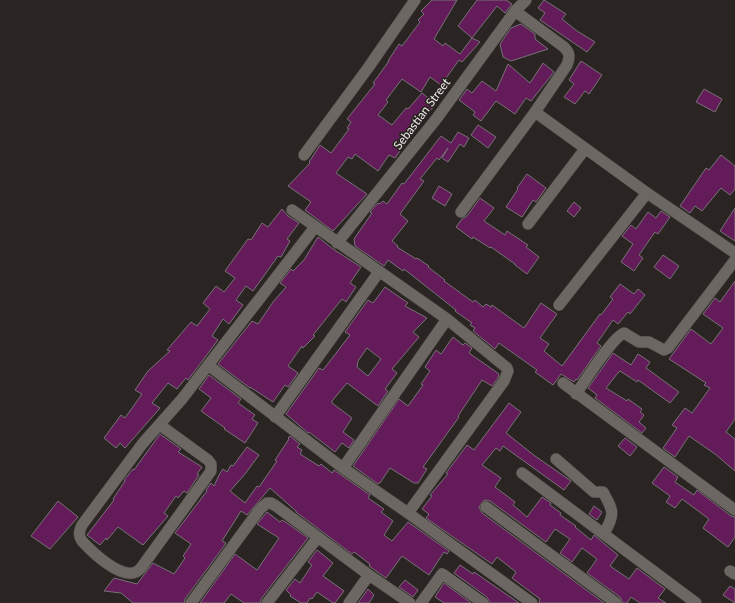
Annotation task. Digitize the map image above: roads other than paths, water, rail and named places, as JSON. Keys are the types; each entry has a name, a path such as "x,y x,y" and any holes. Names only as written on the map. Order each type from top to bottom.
{"street":[{"path":"304,155 368,68 415,0"},
{"path":"461,212 567,65 569,56 568,52 519,4"},
{"name":"Sebastian Street","path":"337,243 437,118 519,4"},
{"path":"534,112 647,194 735,253"},
{"path":"528,224 585,149"},
{"path":"559,306 647,194"},
{"path":"292,210 447,320 507,368 508,371 504,381 408,513"},
{"path":"160,424 208,460 211,464 211,471 141,568 136,572 129,573 109,565 87,546 79,537 79,531 82,525 143,443 182,399 315,227"},
{"path":"576,394 613,342 624,333 639,342 649,342 664,350 668,348 735,260"},
{"path":"275,417 379,272"},
{"path":"344,468 447,320"},
{"path":"208,365 344,468 532,603"},
{"path":"563,384 735,510"},
{"path":"556,459 594,492 603,492 613,512 611,521 604,534"},
{"path":"522,473 696,603"},
{"path":"191,603 260,509 267,503 271,503 276,506 369,575 410,603"},
{"path":"486,507 616,603"},
{"path":"267,603 318,537"},
{"path":"421,603 442,574 483,603"},
{"path":"349,603 369,575"}]}
